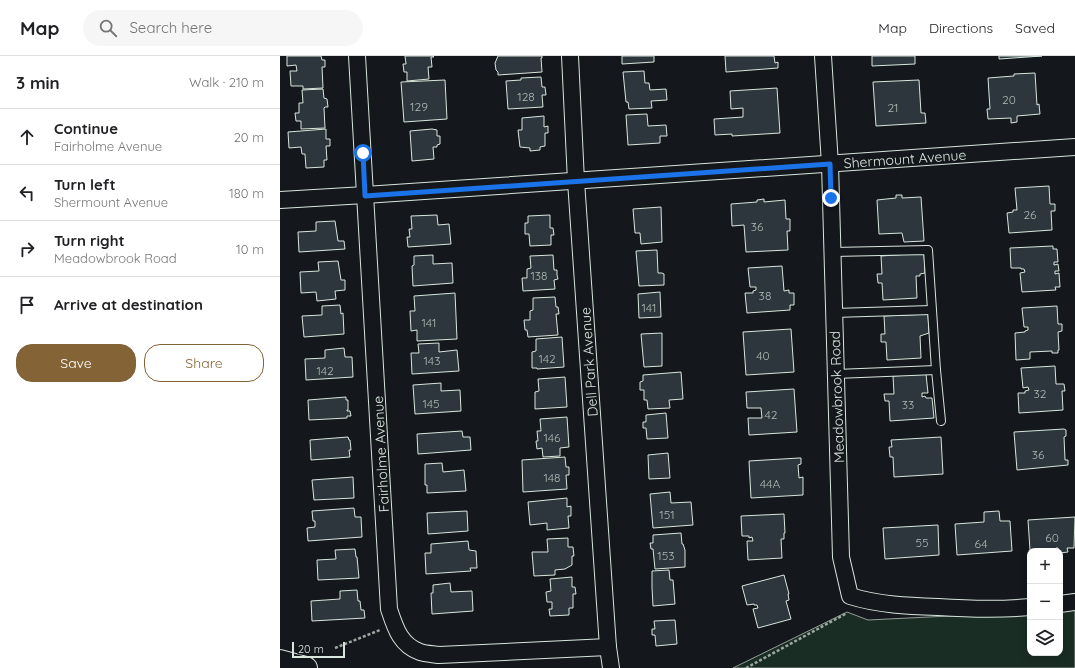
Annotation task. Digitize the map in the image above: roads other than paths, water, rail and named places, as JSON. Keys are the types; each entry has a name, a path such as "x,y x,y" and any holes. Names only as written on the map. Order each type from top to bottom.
{"highway":[{"path":"280,661 306,668"}],"street":[{"name":"Fairholme Avenue","path":"357,56 389,609 395,629 405,643 419,652 439,655 608,647"},
{"name":"Dell Park Avenue","path":"570,56 576,181 608,647 611,668"},
{"name":"Meadowbrook Road","path":"823,56 830,164 841,557 850,596 868,601 902,605 990,610 1027,607"},
{"name":"Shermount Avenue","path":"280,200 365,196 1075,148"},
{"path":"1063,604 1075,602"}],"lane":[{"path":"833,252 928,250 931,310 941,421"},
{"path":"834,313 931,310"},
{"path":"836,374 936,370"}]}
